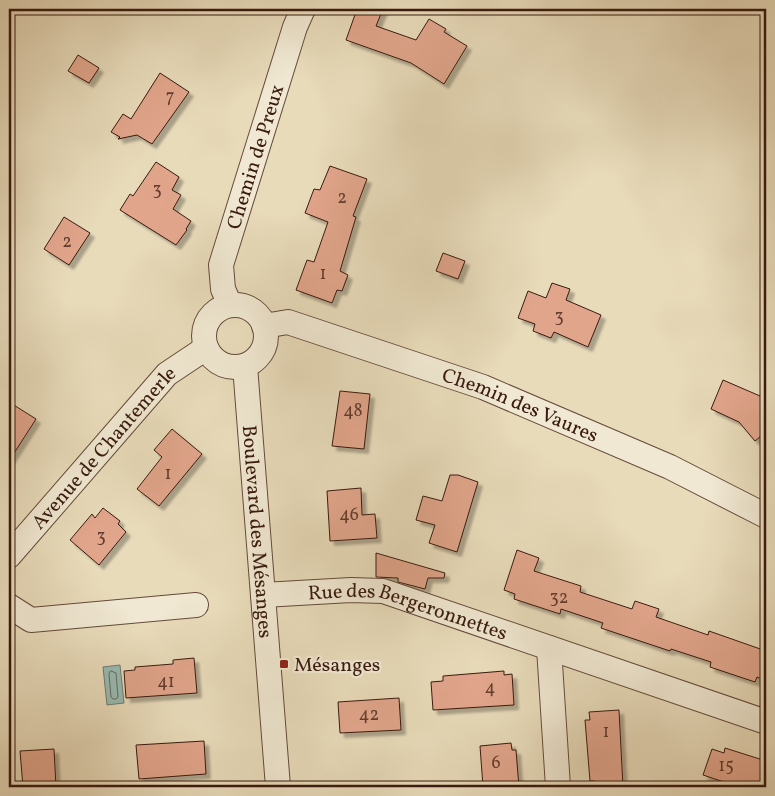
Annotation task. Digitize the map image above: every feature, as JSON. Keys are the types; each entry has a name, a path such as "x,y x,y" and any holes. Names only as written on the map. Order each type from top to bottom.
{"street":[{"name":"Chemin de Preux","path":"230,305 223,289 221,265 295,27 304,9"},
{"path":"230,305 239,305 255,312 264,326 266,336 260,354 253,362 235,368 218,362 206,348 203,339 204,330 214,313 230,305"},
{"name":"Chemin des Vaures","path":"264,326 288,322 483,387 670,467 766,516"},
{"name":"Avenue de Chantemerle","path":"9,556 167,374 206,348"},
{"name":"Boulevard des Mésanges","path":"244,366 278,787"},
{"name":"Rue des Bergeronnettes","path":"263,596 351,590 383,591 766,722"},
{"path":"9,606 31,620 196,605"},
{"path":"549,648 558,787"}],"water":[{"path":"120,665 124,703 107,705 103,667"}],"building":[{"path":"357,9 383,9 376,26 416,40 429,19 446,29 444,32 467,46 444,84 411,63 346,40"},
{"path":"78,55 99,68 89,83 68,71"},
{"path":"160,73 189,92 152,144 137,135 118,139 120,137 111,132 123,114 131,119"},
{"path":"156,162 179,177 172,190 181,195 173,209 191,221 176,245 120,210 130,194 133,196"},
{"path":"330,166 367,179 353,216 356,217 340,271 348,275 342,291 337,290 332,303 296,290 307,260 314,262 328,222 305,213 314,189 320,190"},
{"path":"64,217 90,233 69,265 44,249"},
{"path":"443,253 465,261 458,279 436,271"},
{"path":"552,283 570,289 566,300 601,315 588,347 554,332 551,338 533,331 535,324 518,318 528,291 546,298"},
{"path":"723,380 760,396 766,404 766,432 755,441 739,422 711,409"},
{"path":"340,391 370,394 364,449 332,446"},
{"path":"9,402 36,419 9,461"},
{"path":"172,429 202,454 159,506 137,489 162,457 154,450"},
{"path":"450,475 458,475 478,482 457,552 429,543 435,525 416,520 423,496 442,501"},
{"path":"361,488 362,515 375,514 377,538 330,541 327,491"},
{"path":"103,508 120,521 118,524 126,532 99,565 70,540 92,514 95,518"},
{"path":"517,550 539,558 534,571 581,586 580,592 632,609 635,601 659,609 656,617 708,635 709,631 766,651 766,681 757,677 755,682 710,667 711,662 671,649 670,651 601,628 603,623 561,609 560,614 514,599 515,594 504,590"},
{"path":"376,553 445,573 444,578 428,578 425,589 398,582 398,578 376,577"},
{"path":"194,658 197,693 126,698 124,671 135,670 135,667 173,664 173,660"},
{"path":"504,671 504,675 512,674 514,705 433,710 431,682 443,681 443,676"},
{"path":"399,698 401,730 340,733 338,702"},
{"path":"619,710 623,787 595,787 595,781 590,781 585,720 590,720 589,712"},
{"path":"204,741 206,774 139,779 136,745"},
{"path":"511,743 512,750 516,750 519,787 483,787 480,746"},
{"path":"725,748 766,761 766,787 739,787 703,775 712,749 724,753"},
{"path":"54,749 56,787 23,787 20,751"}],"place":[{"name":"Mésanges","path":"284,664"}]}
